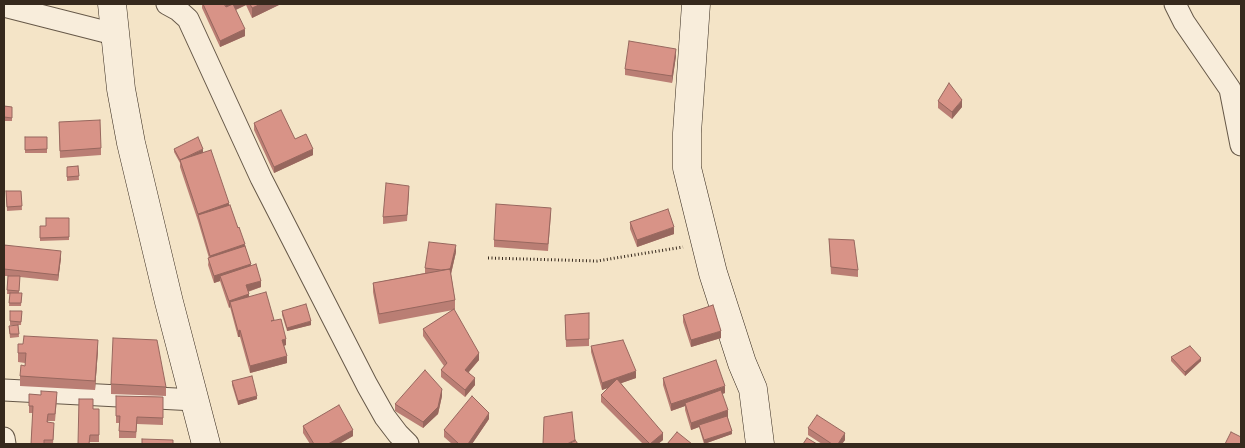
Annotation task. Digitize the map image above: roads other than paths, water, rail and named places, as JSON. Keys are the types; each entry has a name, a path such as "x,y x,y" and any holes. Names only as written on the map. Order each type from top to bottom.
{"main road":[{"path":"112,4 121,89 132,143 169,302 206,444"},
{"path":"696,4 687,133 687,168 713,273 742,363 753,389 760,444"}],"street":[{"path":"167,4 178,10 188,19 262,178 367,385 385,417 408,444"},
{"path":"1175,4 1184,22 1230,89 1241,145"},
{"path":"4,6 114,34"},
{"path":"4,390 195,400"},
{"path":"4,438 5,444"}]}
